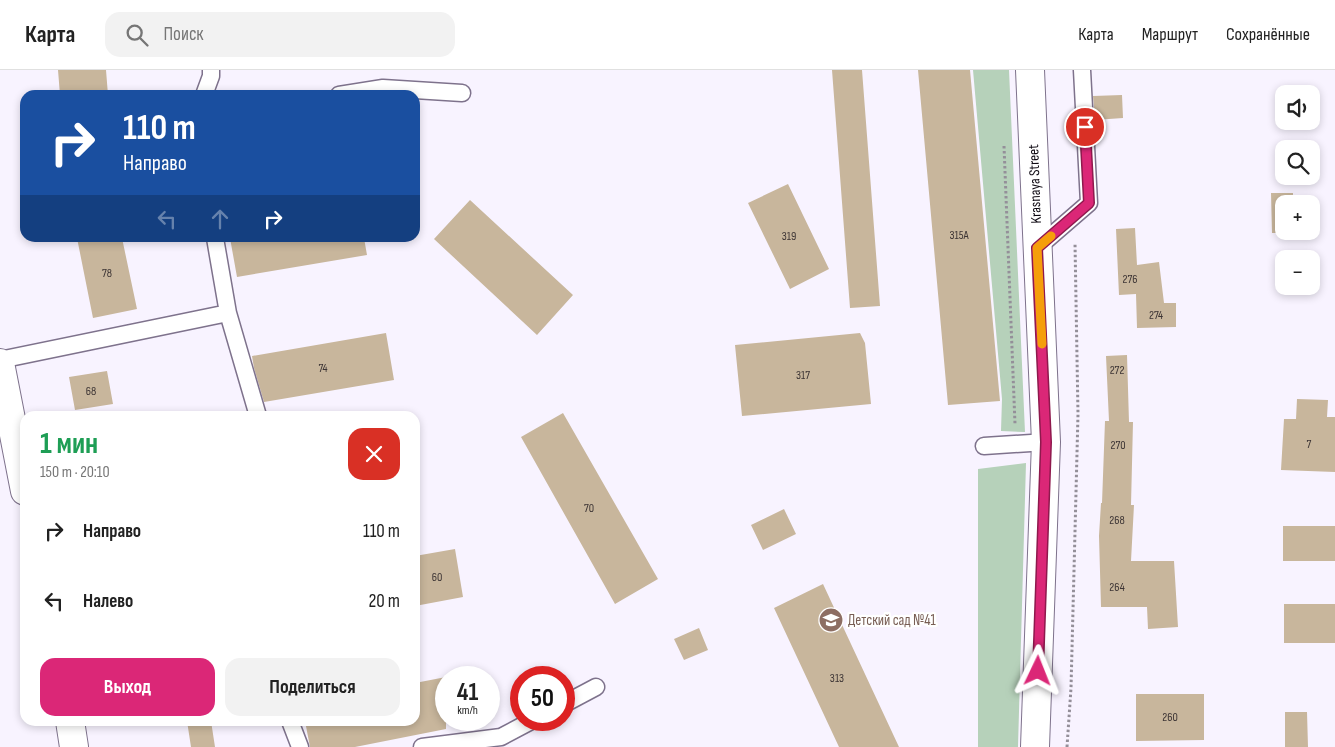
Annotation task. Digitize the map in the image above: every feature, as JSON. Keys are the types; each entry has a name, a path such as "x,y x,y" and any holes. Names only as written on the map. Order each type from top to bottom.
{"main road":[{"name":"Krasnaya Street","path":"1030,70 1046,442 1035,747"},
{"path":"0,361 20,465"},
{"path":"71,726 74,747"}],"lane":[{"path":"206,90 211,70"},
{"path":"1037,248 1089,203 1082,70"},
{"path":"370,90 383,88 415,90"},
{"path":"420,90 462,93"},
{"path":"217,242 228,313 257,411"},
{"path":"0,361 228,313"},
{"path":"984,446 1046,442"},
{"path":"575,698 596,687"},
{"path":"292,726 300,747"},
{"path":"422,747 501,736 511,731"}],"path":[{"path":"1004,139 1016,445"}],"green space":[{"path":"973,70 1009,70 1025,432 1001,431 1002,399"},
{"path":"1026,463 1018,747 978,747 978,469"}],"building":[{"path":"58,70 106,70 108,90 60,90"},
{"path":"832,70 862,70 880,306 850,308"},
{"path":"918,70 970,70 1000,401 948,405"},
{"path":"1122,95 1123,118 1095,120 1093,96"},
{"path":"788,184 829,269 790,289 748,203"},
{"path":"1271,193 1293,193 1293,195 1275,195 1275,233 1272,233"},
{"path":"470,200 573,295 537,335 434,239"},
{"path":"1135,228 1137,265 1159,262 1164,303 1176,303 1176,327 1137,328 1136,294 1119,295 1116,229"},
{"path":"78,242 123,242 137,309 93,318"},
{"path":"231,242 365,242 367,255 237,277"},
{"path":"386,333 394,380 264,402 252,356"},
{"path":"860,333 865,343 871,404 742,416 735,345"},
{"path":"1127,355 1129,422 1133,422 1131,505 1134,505 1131,561 1174,561 1178,627 1148,629 1147,607 1101,607 1099,536 1105,421 1109,421 1106,356"},
{"path":"107,371 113,404 75,410 69,377"},
{"path":"1297,399 1328,400 1327,417 1335,417 1335,472 1281,470 1284,419 1296,419"},
{"path":"563,413 658,579 615,604 521,437"},
{"path":"784,509 796,534 763,550 751,525"},
{"path":"1283,526 1335,526 1335,561 1283,561"},
{"path":"455,549 463,597 420,605 420,555"},
{"path":"823,584 899,747 839,747 774,608"},
{"path":"1284,604 1335,604 1335,643 1284,643"},
{"path":"699,628 708,650 684,660 674,639"},
{"path":"435,679 436,731 355,747 310,747 306,726 420,726 420,682"},
{"path":"1136,694 1204,694 1204,740 1136,741"},
{"path":"1285,712 1307,712 1308,747 1285,747"},
{"path":"188,726 212,726 215,747 191,747"}],"slow traffic":[{"path":"1042,344 1037,248 1051,236"}],"place":[{"name":"Детский сад №41","path":"831,620"}],"route":[{"path":"1038,671 1046,442 1037,248 1089,203 1085,127"}]}
